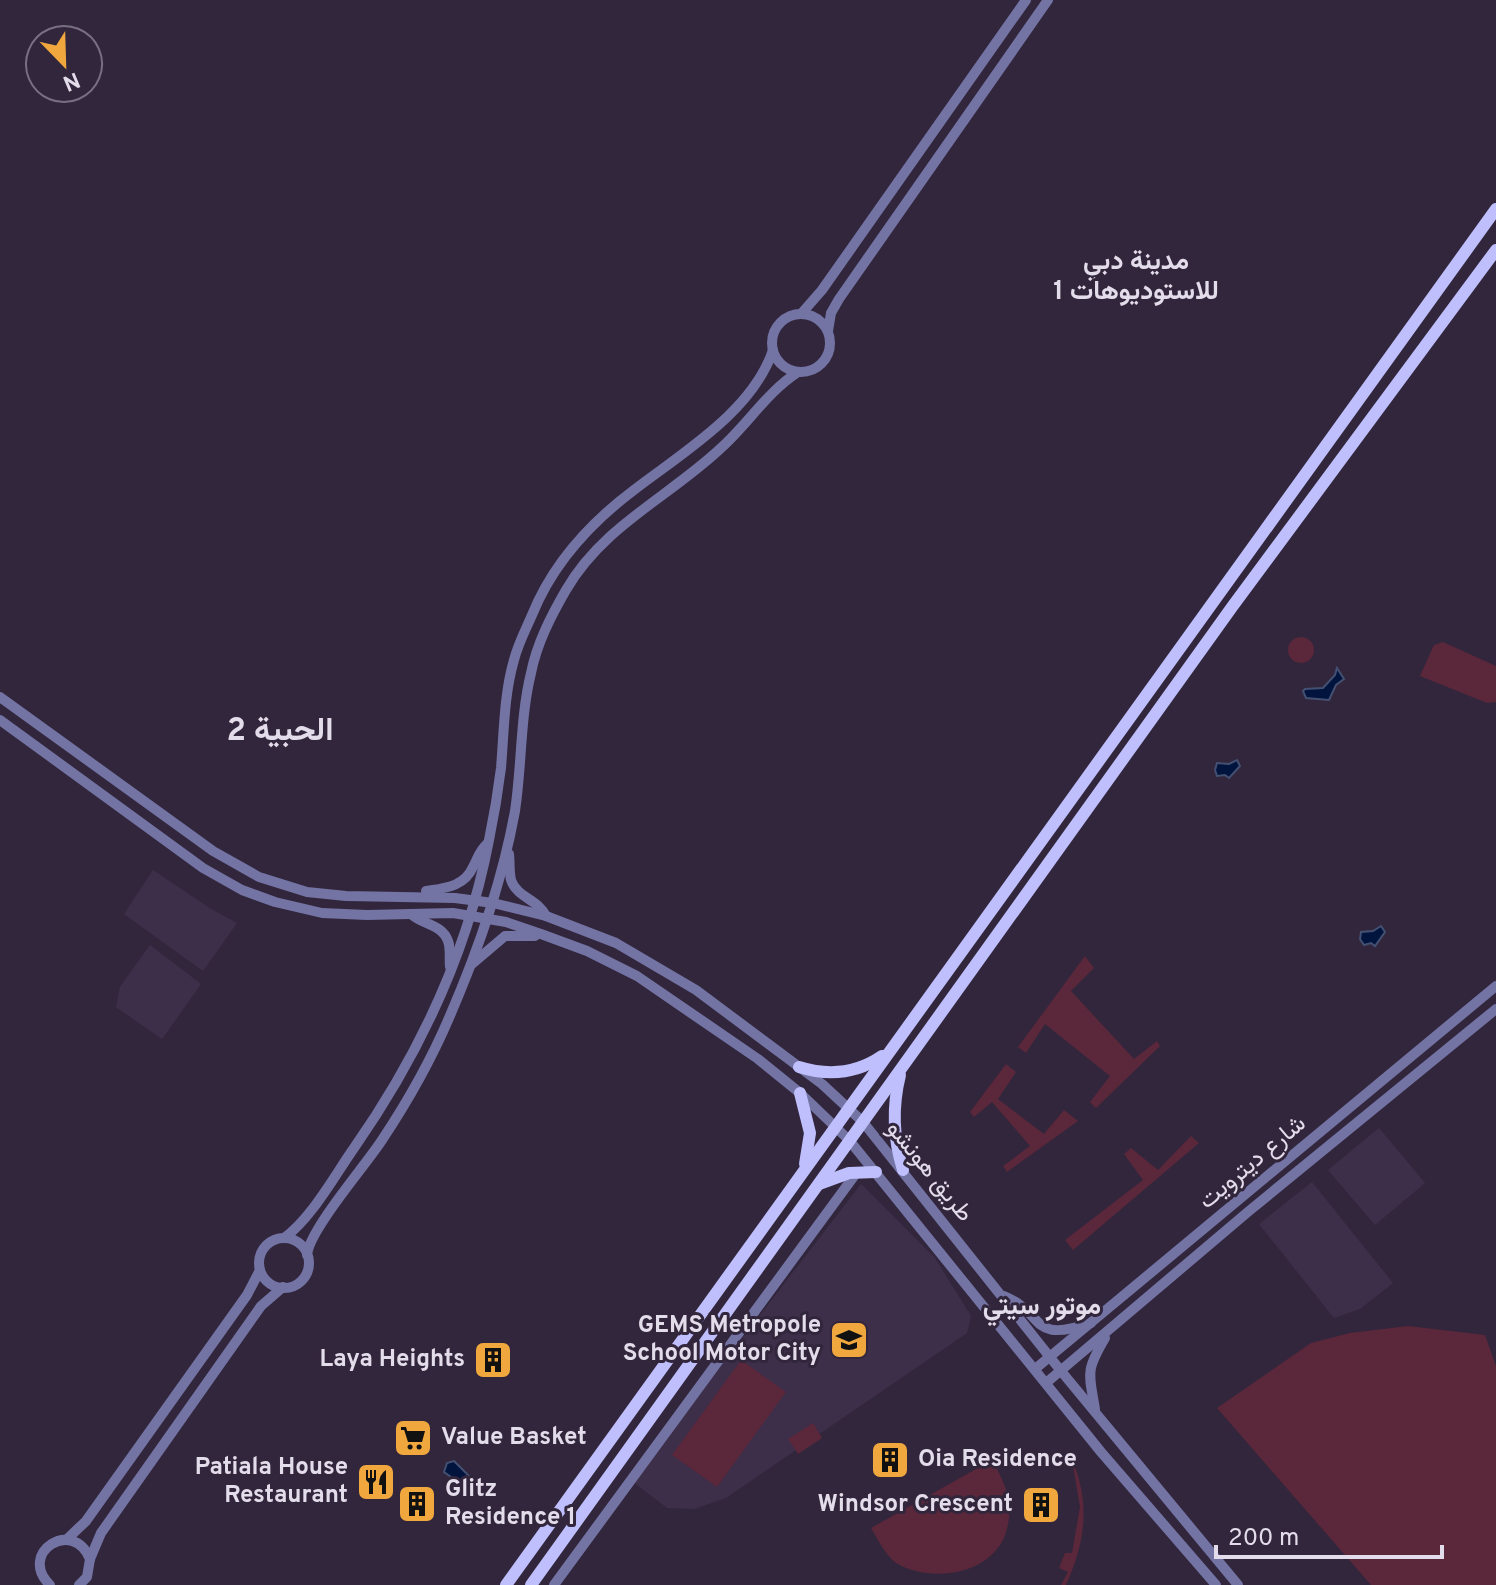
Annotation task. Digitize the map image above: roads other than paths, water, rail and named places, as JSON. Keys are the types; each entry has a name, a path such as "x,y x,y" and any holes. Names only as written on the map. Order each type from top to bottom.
{"main road":[{"path":"506,1585 1496,209"},
{"path":"531,1585 1241,595 1496,250"},
{"path":"799,1067 822,1072 845,1072 868,1065 888,1052"},
{"path":"902,1067 894,1119 903,1170"},
{"path":"800,1093 810,1133 802,1173"},
{"path":"816,1186 840,1175 876,1172"}],"street":[{"path":"801,314 822,290 1026,0"},
{"path":"307,1255 314,1235 383,1139 423,1071 472,964 493,903 517,797 530,674 549,620 566,589 585,561 614,530 708,460 774,390 798,372 815,368 826,358 830,344 828,331 831,313 839,299 1048,0"},
{"path":"66,1540 82,1527 247,1295 260,1270 261,1254 265,1247 284,1238 300,1223 380,1110 413,1054 451,970 476,900 498,788 510,676 533,611 551,575 601,518 726,417 759,380 773,350 773,333 778,325 792,315 801,314 822,322 828,331"},
{"path":"773,350 781,364 798,372"},
{"path":"0,697 213,851 274,883 307,892 346,896 409,896 461,882 471,871 479,852 489,843"},
{"name":"طريق هونشو","path":"0,720 203,868 242,890 275,902 322,913 471,915 541,934 587,951 637,976 758,1059 800,1093 849,1140 1101,1452 1216,1585"},
{"path":"507,847 509,872 516,889 538,904 546,916"},
{"name":"طريق هونشو","path":"409,896 493,903 546,916 616,943 661,967 799,1067 849,1108 903,1170 1061,1371 1238,1585"},
{"path":"411,914 437,927 445,935 451,970"},
{"path":"472,964 505,936 541,934"},
{"name":"شارع ديترويت","path":"1035,1369 1496,986"},
{"name":"شارع ديترويت","path":"1046,1383 1249,1211 1496,1009"},
{"path":"887,1186 889,1172 903,1170"},
{"path":"554,1585 857,1172"},
{"path":"260,1270 269,1282 283,1287 293,1286 304,1277 309,1263 307,1255 298,1243 284,1238"},
{"path":"79,1585 87,1577 90,1559 101,1533 265,1301 283,1287"},
{"path":"1003,1296 1023,1307 1039,1324 1053,1330 1068,1330 1096,1321"},
{"path":"1095,1411 1088,1375 1108,1332"},
{"path":"45,1583 40,1565 44,1551 56,1541 78,1543 90,1559"}],"water":[{"path":"1337,668 1344,679 1336,685 1329,700 1306,698 1305,689 1323,688"},
{"path":"1237,760 1240,766 1229,778 1217,776 1217,763 1229,764"},
{"path":"1381,926 1385,932 1375,946 1371,943 1364,945 1360,939 1361,932 1373,931"},
{"path":"454,1461 472,1479 467,1488 444,1472 447,1463"}],"place":[{"name":"GEMS Metropole School Motor City","path":"849,1340"},
{"name":"Laya Heights","path":"493,1360"},
{"name":"Value Basket","path":"413,1438"},
{"name":"Oia Residence","path":"890,1460"},
{"name":"Patiala House Restaurant","path":"376,1482"},
{"name":"Glitz Residence 1","path":"417,1504"},
{"name":"Windsor Crescent","path":"1041,1505"}],"district":[{"name":"مدينة دبي للاستوديوهات 1","path":"1136,277"},
{"name":"الحبية 2","path":"280,732"},
{"name":"موتور سيتي","path":"1042,1307"}]}
